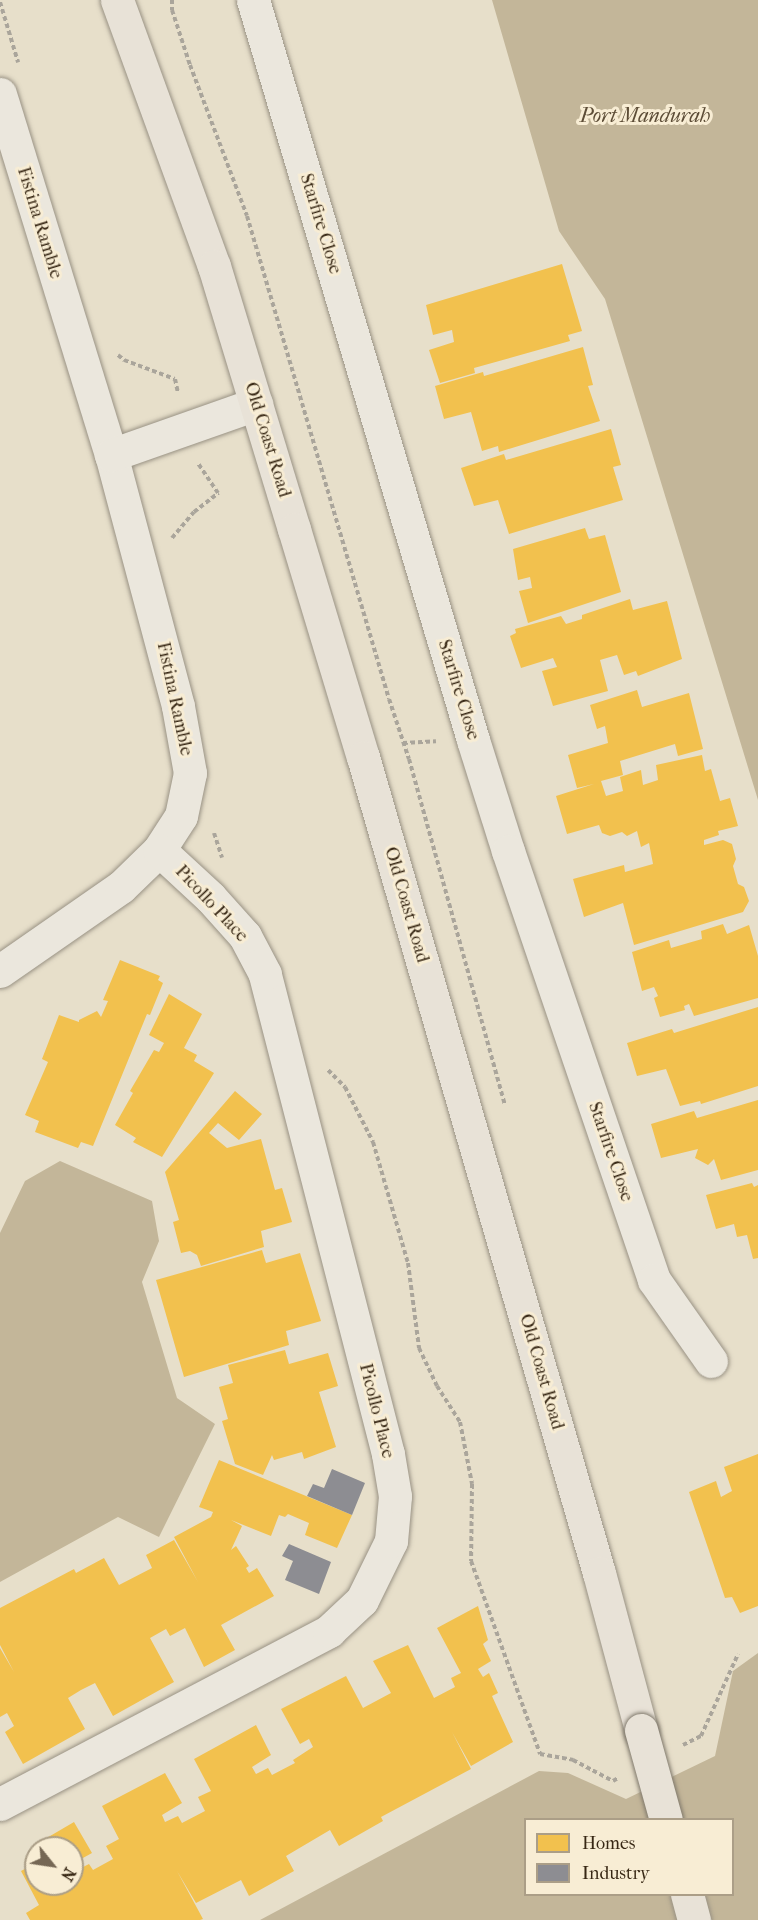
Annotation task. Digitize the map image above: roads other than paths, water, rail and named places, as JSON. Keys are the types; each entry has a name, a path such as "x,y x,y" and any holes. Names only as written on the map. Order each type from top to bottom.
{"main road":[{"name":"Old Coast Road","path":"117,0 214,266 256,404 373,792 599,1573 665,1818"},
{"path":"688,1896 694,1920"}],"street":[{"name":"Starfire Close","path":"253,0 469,729 508,851 654,1280 711,1361"},
{"name":"Fistina Ramble","path":"0,971 121,888 159,850 181,816 190,773 178,706 111,455 3,114"},
{"path":"111,455 256,404"},
{"name":"Picollo Place","path":"0,1804 329,1631 362,1600 391,1541 395,1496 388,1454 265,974 245,936 210,897 159,850"}],"water":[{"name":"Port Mandurah","path":"492,0 758,0 758,800 605,299 559,231"},
{"path":"60,1161 152,1201 159,1241 142,1282 177,1398 215,1424 159,1537 118,1517 0,1582 0,1233 25,1181"},
{"path":"758,1653 758,1920 260,1920 539,1771 568,1773 626,1799 715,1756 733,1671"}]}
